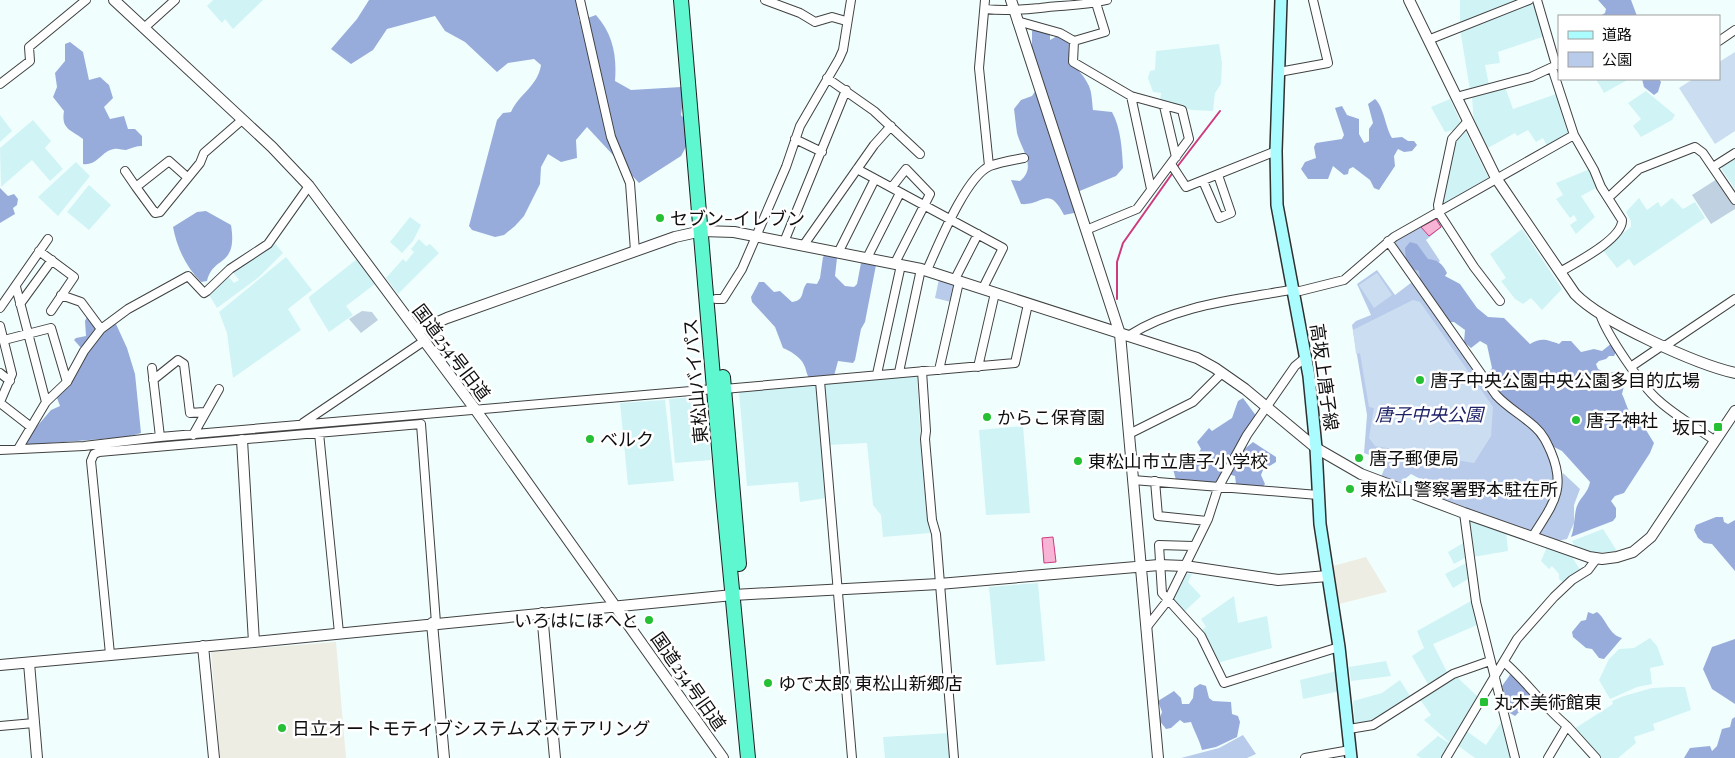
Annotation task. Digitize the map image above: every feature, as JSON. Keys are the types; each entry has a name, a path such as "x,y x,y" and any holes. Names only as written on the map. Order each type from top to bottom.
{"highway":[{"name":"東松山バイパス","path":"681,0 706,231 716,299 719,389"},
{"name":"東松山バイパス","path":"689,0 719,389 738,595 756,758"},
{"name":"東松山バイパス","path":"738,595 748,758"}],"main road":[{"name":"高坂上唐子線","path":"1281,0 1276,151 1277,205 1306,357 1316,448 1318,495 1328,576 1340,647 1351,754"}],"street":[{"path":"0,84 30,61 29,47 86,0"},
{"name":"国道254号旧道","path":"114,0 242,120 309,186 475,409 613,606 638,637 723,758"},
{"path":"144,28 175,0"},
{"path":"580,0 611,137 630,183 635,251"},
{"path":"764,0 800,13 815,22 832,17 846,22"},
{"path":"716,299 723,299 742,269 806,112 843,50 851,0"},
{"path":"985,0 979,68 989,166"},
{"path":"1010,0 1086,230 1124,335 1129,434 1158,758"},
{"path":"1016,16 1107,0"},
{"path":"1279,72 1328,63 1313,0 1304,0"},
{"path":"1409,0 1496,178 1575,294 1600,314 1710,366 1735,373"},
{"path":"1428,40 1529,0"},
{"path":"1456,97 1531,77 1555,66 1537,0"},
{"path":"985,9 1016,16 1060,32 1074,41 1105,32 1096,3"},
{"path":"1720,40 1735,30"},
{"path":"1074,41 1073,62 1131,96 1182,110 1189,139 1137,209 1086,230"},
{"path":"827,78 846,90 891,126 920,154"},
{"path":"1559,80 1574,135 1622,220 1622,228 1595,250 1560,272"},
{"path":"784,242 846,90"},
{"path":"1131,96 1151,189"},
{"path":"1164,106 1174,160 1186,187 1276,151"},
{"path":"125,171 155,213 160,212 200,163 204,153 242,120"},
{"path":"1468,121 1452,139 1438,205 1439,213 1474,267 1500,301"},
{"path":"803,246 857,169 891,126"},
{"path":"1124,335 1193,308 1294,291 1344,280 1388,241 1574,135"},
{"path":"795,139 822,152"},
{"path":"1608,198 1639,169 1695,148 1700,150 1735,200"},
{"path":"1713,167 1735,153"},
{"path":"899,372 924,270 973,182 989,166 1024,158"},
{"path":"136,187 170,161 187,177"},
{"path":"857,169 1003,248 983,288"},
{"path":"878,374 898,264 930,194 906,169 892,188"},
{"path":"1203,181 1218,218 1231,212 1218,175"},
{"path":"838,253 875,179"},
{"path":"18,449 46,402 67,382 84,351 101,329 156,292 188,276 204,293 207,291 230,269 268,244 309,186"},
{"path":"867,258 900,192"},
{"path":"417,331 675,237 706,231 734,232 924,270 1196,358 1222,372 1316,448 1362,474 1464,513 1597,558 1617,557 1633,552 1646,543 1656,531 1714,440 1735,411"},
{"path":"939,370 957,281 978,234"},
{"path":"0,308 48,240"},
{"path":"1388,241 1496,395 1513,412 1535,427 1545,439 1557,466 1559,484 1554,503 1533,536"},
{"path":"39,251 74,277 51,311"},
{"path":"20,304 52,260"},
{"path":"16,287 46,402"},
{"path":"978,367 995,292"},
{"path":"61,296 81,302 101,329"},
{"path":"1632,366 1735,300"},
{"path":"110,654 91,461 94,454 99,452 241,435 301,424 1015,363 1028,304"},
{"path":"1600,314 1604,327 1656,398 1714,440"},
{"path":"0,326 12,374 0,402 31,427"},
{"path":"4,340 51,328 67,382"},
{"path":"301,424 424,341"},
{"path":"1146,628 1168,600 1207,521 1218,488 1247,435 1268,408 1290,372 1306,357"},
{"path":"153,380 178,360 184,364 190,413 204,412"},
{"path":"152,368 160,437"},
{"path":"922,371 925,439 932,520 936,534 954,758"},
{"path":"1129,434 1193,402 1222,372"},
{"path":"0,373 10,381"},
{"path":"820,381 852,758"},
{"path":"193,435 204,412 219,389"},
{"path":"0,450 84,446 160,437 319,433 421,424 444,758"},
{"path":"319,433 339,633"},
{"path":"241,435 254,642"},
{"path":"1133,480 1318,495"},
{"path":"1155,481 1158,516 1207,521"},
{"path":"1464,513 1476,602 1514,758"},
{"path":"1193,546 1159,545 1162,593 1200,636 1224,683 1340,647"},
{"path":"1446,758 1517,639 1554,597 1572,580 1588,570 1597,558"},
{"path":"0,664 29,663 254,642 434,623 738,595 939,584 1141,566 1185,566 1278,580 1328,576"},
{"path":"542,613 555,758"},
{"path":"203,646 214,758"},
{"path":"1349,729 1374,725 1453,674 1490,661"},
{"path":"1504,662 1524,679 1544,706 1567,726 1596,758"},
{"path":"29,663 37,758"},
{"path":"0,726 34,723"},
{"path":"1548,758 1567,726"},
{"path":"1306,758 1336,750 1351,754"}],"shaded area":[{"path":"213,0 263,0 233,29 225,19 222,23 207,6"},
{"path":"369,0 577,0 579,21 596,15 610,38 614,54 615,81 631,90 681,87 683,101 681,115 685,120 687,145 681,156 639,183 587,127 576,140 577,158 561,162 548,154 541,167 540,184 524,216 515,226 504,235 495,237 472,230 469,226 497,120 503,113 511,112 536,79 541,65 534,59 508,63 497,72 465,42 445,31 435,16 387,29 373,50 351,64 331,49 357,19"},
{"path":"1460,0 1523,0 1460,25"},
{"path":"1598,0 1631,0 1637,15 1602,15 1605,13 1606,9"},
{"path":"1532,2 1545,36 1498,52 1500,63 1485,65 1489,85 1470,90 1460,29"},
{"path":"1035,28 1050,35 1050,40 1059,35 1069,42 1070,58 1089,86 1093,110 1112,112 1120,139 1123,168 1116,176 1070,195 1075,207 1074,213 1064,215 1054,200 1049,198 1029,204 1021,204 1011,180 1020,181 1025,176 1028,164 1017,133 1014,109 1021,100 1032,96 1043,80 1032,49 1032,31"},
{"path":"70,42 83,52 89,80 100,77 109,85 113,98 104,107 110,119 124,116 128,129 135,129 142,136 142,146 126,150 110,150 96,161 83,164 83,139 67,128 63,117 64,111 53,97 57,87 55,73 65,61 65,44"},
{"path":"1219,44 1222,63 1221,84 1215,93 1213,111 1192,110 1160,102 1161,93 1153,92 1148,78 1150,71 1155,70 1156,51"},
{"path":"1597,80 1627,80 1604,93"},
{"path":"1642,80 1660,80 1661,82 1658,92 1654,95 1644,87"},
{"path":"1505,87 1513,109 1556,94 1568,134 1547,146 1543,138 1536,142 1528,130 1517,136 1515,133 1486,149 1474,126 1472,96"},
{"path":"1646,91 1675,115 1672,120 1641,137 1633,126 1641,119 1628,103"},
{"path":"1375,99 1378,102 1392,138 1402,137 1408,141 1414,141 1417,145 1412,151 1404,152 1398,149 1394,156 1395,166 1379,190 1374,188 1370,180 1353,167 1349,169 1348,174 1344,175 1333,166 1328,179 1308,179 1301,169 1305,162 1316,158 1314,147 1316,143 1342,139 1344,135 1335,108 1342,106 1347,115 1359,119 1359,134 1364,143 1369,141 1369,129 1373,123 1368,104"},
{"path":"1450,99 1461,123 1455,130 1445,132 1431,107"},
{"path":"0,115 12,131 0,142"},
{"path":"33,120 51,141 45,148 63,169 50,181 32,160 1,187 0,148"},
{"path":"1464,128 1489,179 1442,209 1456,138"},
{"path":"1735,158 1735,189 1722,170 1722,167"},
{"path":"76,162 90,176 58,216 38,197"},
{"path":"1590,169 1598,187 1581,196 1595,217 1576,234 1570,225 1577,220 1574,215 1570,218 1556,199 1563,195 1556,183"},
{"path":"1717,179 1735,205 1735,209 1711,224 1692,195"},
{"path":"89,185 111,205 89,230 67,212"},
{"path":"0,188 8,196 14,194 18,199 17,205 13,208 15,214 0,223"},
{"path":"1639,198 1647,210 1658,202 1661,207 1672,198 1683,209 1695,202 1705,218 1634,266 1629,259 1617,268 1602,249 1631,227 1631,221 1626,212"},
{"path":"206,211 231,225 232,239 228,255 214,267 207,281 201,282 183,257 173,227 197,212"},
{"path":"410,217 421,225 413,241 402,253 390,242"},
{"path":"1436,219 1441,227 1429,236 1421,227"},
{"path":"1522,229 1562,289 1542,310 1531,298 1523,304 1515,299 1501,281 1506,278 1490,254"},
{"path":"419,239 426,246 430,244 439,253 398,294 386,278 403,259 406,262 414,252 411,249"},
{"path":"273,241 283,253 259,277 217,308 208,293 227,275 234,283 239,280 232,271"},
{"path":"1410,242 1417,244 1428,259 1441,264 1447,273 1445,276 1460,284 1477,308 1488,317 1504,318 1530,344 1541,340 1548,340 1559,344 1562,341 1571,341 1581,352 1594,349 1602,351 1612,343 1616,352 1614,356 1609,356 1599,361 1596,364 1598,369 1606,373 1615,372 1621,378 1620,381 1624,386 1622,394 1628,409 1632,416 1639,420 1641,427 1646,430 1654,443 1650,453 1624,493 1615,496 1611,501 1616,508 1616,517 1613,521 1571,537 1577,506 1588,489 1590,482 1562,451 1552,446 1542,428 1529,416 1510,408 1487,375 1492,368 1487,345 1480,341 1471,348 1464,342 1465,330 1454,322 1449,322 1421,285 1419,271 1406,263 1405,248"},
{"path":"826,254 837,258 835,276 845,286 854,287 857,284 861,263 876,265 865,322 861,329 855,360 853,363 838,361 834,376 810,379 800,359 783,348 775,327 752,302 751,297 759,282 764,282 774,292 780,291 792,302 796,301 801,297 807,283 817,284 820,278 823,257"},
{"path":"286,257 312,290 288,309 301,330 233,378 227,333 219,312"},
{"path":"357,259 375,284 346,306 353,315 329,332 309,297"},
{"path":"362,311 372,312 378,320 361,333 349,319"},
{"path":"88,315 98,328 82,349 74,340 86,336 85,321"},
{"path":"116,324 127,348 135,374 141,433 127,437 26,445 27,438 51,410 60,406 57,398 71,383 95,340 108,327"},
{"path":"917,376 922,460 930,533 883,537 881,515 873,505 867,443 828,445 822,383"},
{"path":"817,384 826,498 800,502 798,482 747,486 739,391"},
{"path":"706,396 711,460 675,463 669,399"},
{"path":"1243,398 1257,417 1232,456 1238,461 1242,451 1253,442 1276,457 1276,462 1263,470 1261,475 1265,484 1262,488 1236,484 1235,476 1224,473 1218,484 1176,480 1173,469 1178,466 1185,470 1189,469 1201,449 1197,442 1209,428 1212,431 1232,418 1238,401"},
{"path":"665,400 674,481 628,485 620,403"},
{"path":"1023,426 1030,513 986,515 979,430"},
{"path":"1716,517 1723,517 1724,522 1728,524 1735,520 1735,571 1712,544 1704,543 1698,538 1694,530 1696,525"},
{"path":"1471,520 1506,532 1508,551 1473,557 1468,521"},
{"path":"1603,529 1617,551 1598,553 1575,547 1572,541"},
{"path":"1053,537 1056,562 1044,563 1042,538"},
{"path":"1463,543 1465,558 1454,564 1448,552"},
{"path":"1547,547 1572,557 1581,571 1564,583 1559,579 1559,574 1552,566 1549,569 1541,561"},
{"path":"1366,557 1387,592 1339,604 1333,566"},
{"path":"1466,563 1468,579 1453,588 1445,574"},
{"path":"1183,573 1192,574 1188,582 1201,596 1184,612 1171,598"},
{"path":"1038,583 1045,661 996,665 989,587"},
{"path":"1234,596 1238,623 1267,616 1272,648 1217,663 1199,632 1206,627 1201,619"},
{"path":"1471,601 1477,625 1433,644 1448,674 1429,686 1412,656 1424,648 1417,631"},
{"path":"1588,612 1593,614 1597,612 1611,631 1622,638 1604,659 1599,658 1592,649 1586,648 1573,637 1572,632 1581,621 1586,620"},
{"path":"1650,638 1657,646 1664,665 1650,668 1652,684 1637,687 1610,699 1599,680 1609,659 1619,649 1634,648"},
{"path":"1735,639 1735,704 1712,689 1703,669 1712,647"},
{"path":"336,642 346,758 220,758 211,652"},
{"path":"1386,661 1391,676 1351,681 1349,667"},
{"path":"1337,671 1340,691 1303,699 1300,680"},
{"path":"1512,672 1536,698 1532,701 1530,710 1521,710 1515,716 1508,712 1502,686"},
{"path":"1455,675 1479,698 1449,742 1424,720 1431,715 1419,698"},
{"path":"1400,680 1412,699 1377,722 1355,726 1353,701 1382,693"},
{"path":"1200,684 1206,686 1209,698 1213,701 1231,702 1232,714 1238,716 1240,722 1237,737 1216,747 1202,750 1191,722 1184,723 1180,720 1171,728 1166,729 1159,720 1162,712 1158,701 1174,691 1181,698 1182,704 1189,704 1193,698 1194,688"},
{"path":"1685,687 1691,710 1653,724 1655,730 1634,737 1636,743 1618,758 1598,758 1574,729 1613,704 1612,701 1652,688"},
{"path":"1735,717 1735,758 1684,758 1690,748 1710,746 1712,751 1717,746 1722,729 1730,727 1732,719"},
{"path":"1502,721 1510,758 1475,758 1457,745 1465,730 1486,745"},
{"path":"949,733 951,758 885,758 883,737"},
{"path":"1438,736 1449,743 1442,758 1421,758 1416,755"}],"green space":[{"path":"1735,52 1735,131 1715,144 1679,88 1691,80 1720,80 1720,61"},
{"path":"1438,217 1443,226 1426,240 1440,261 1418,279 1395,245 1396,240"},
{"name":"唐子中央公園","path":"1377,270 1395,295 1412,282 1500,405 1532,428 1540,437 1552,460 1556,475 1554,496 1534,528 1529,531 1434,497 1437,488 1411,474 1399,484 1381,477 1387,462 1364,453 1367,415 1352,325 1356,321 1371,315 1357,284"},
{"path":"1377,273 1392,295 1374,308 1359,285"},
{"path":"939,279 955,285 951,302 935,298"},
{"name":"唐子中央公園中央公園多目的広場","path":"1413,300 1420,302 1493,407 1491,436 1474,463 1375,446 1369,438 1374,408 1369,407 1360,353 1356,354 1353,330"},
{"path":"1563,473 1580,489 1574,505 1574,523 1567,539 1557,541 1538,532 1560,488"},
{"path":"1243,735 1256,754 1247,758 1181,758 1219,748"}],"waterway":[{"path":"1177,167 1220,111"},
{"path":"1117,299 1117,262 1123,243 1174,171"}],"place":[{"name":"セブン-イレブン","path":"660,218"},
{"name":"唐子中央公園中央公園多目的広場","path":"1420,380"},
{"name":"からこ保育園","path":"987,417"},
{"name":"唐子神社","path":"1576,420"},
{"name":"坂口","path":"1718,427"},
{"name":"ベルク","path":"590,439"},
{"name":"唐子郵便局","path":"1359,458"},
{"name":"東松山市立唐子小学校","path":"1078,461"},
{"name":"東松山警察署野本駐在所","path":"1350,489"},
{"name":"いろはにほへと","path":"649,620"},
{"name":"ゆで太郎 東松山新郷店","path":"768,683"},
{"name":"丸木美術館東","path":"1484,702"},
{"name":"日立オートモティブシステムズステアリング","path":"282,728"}]}
